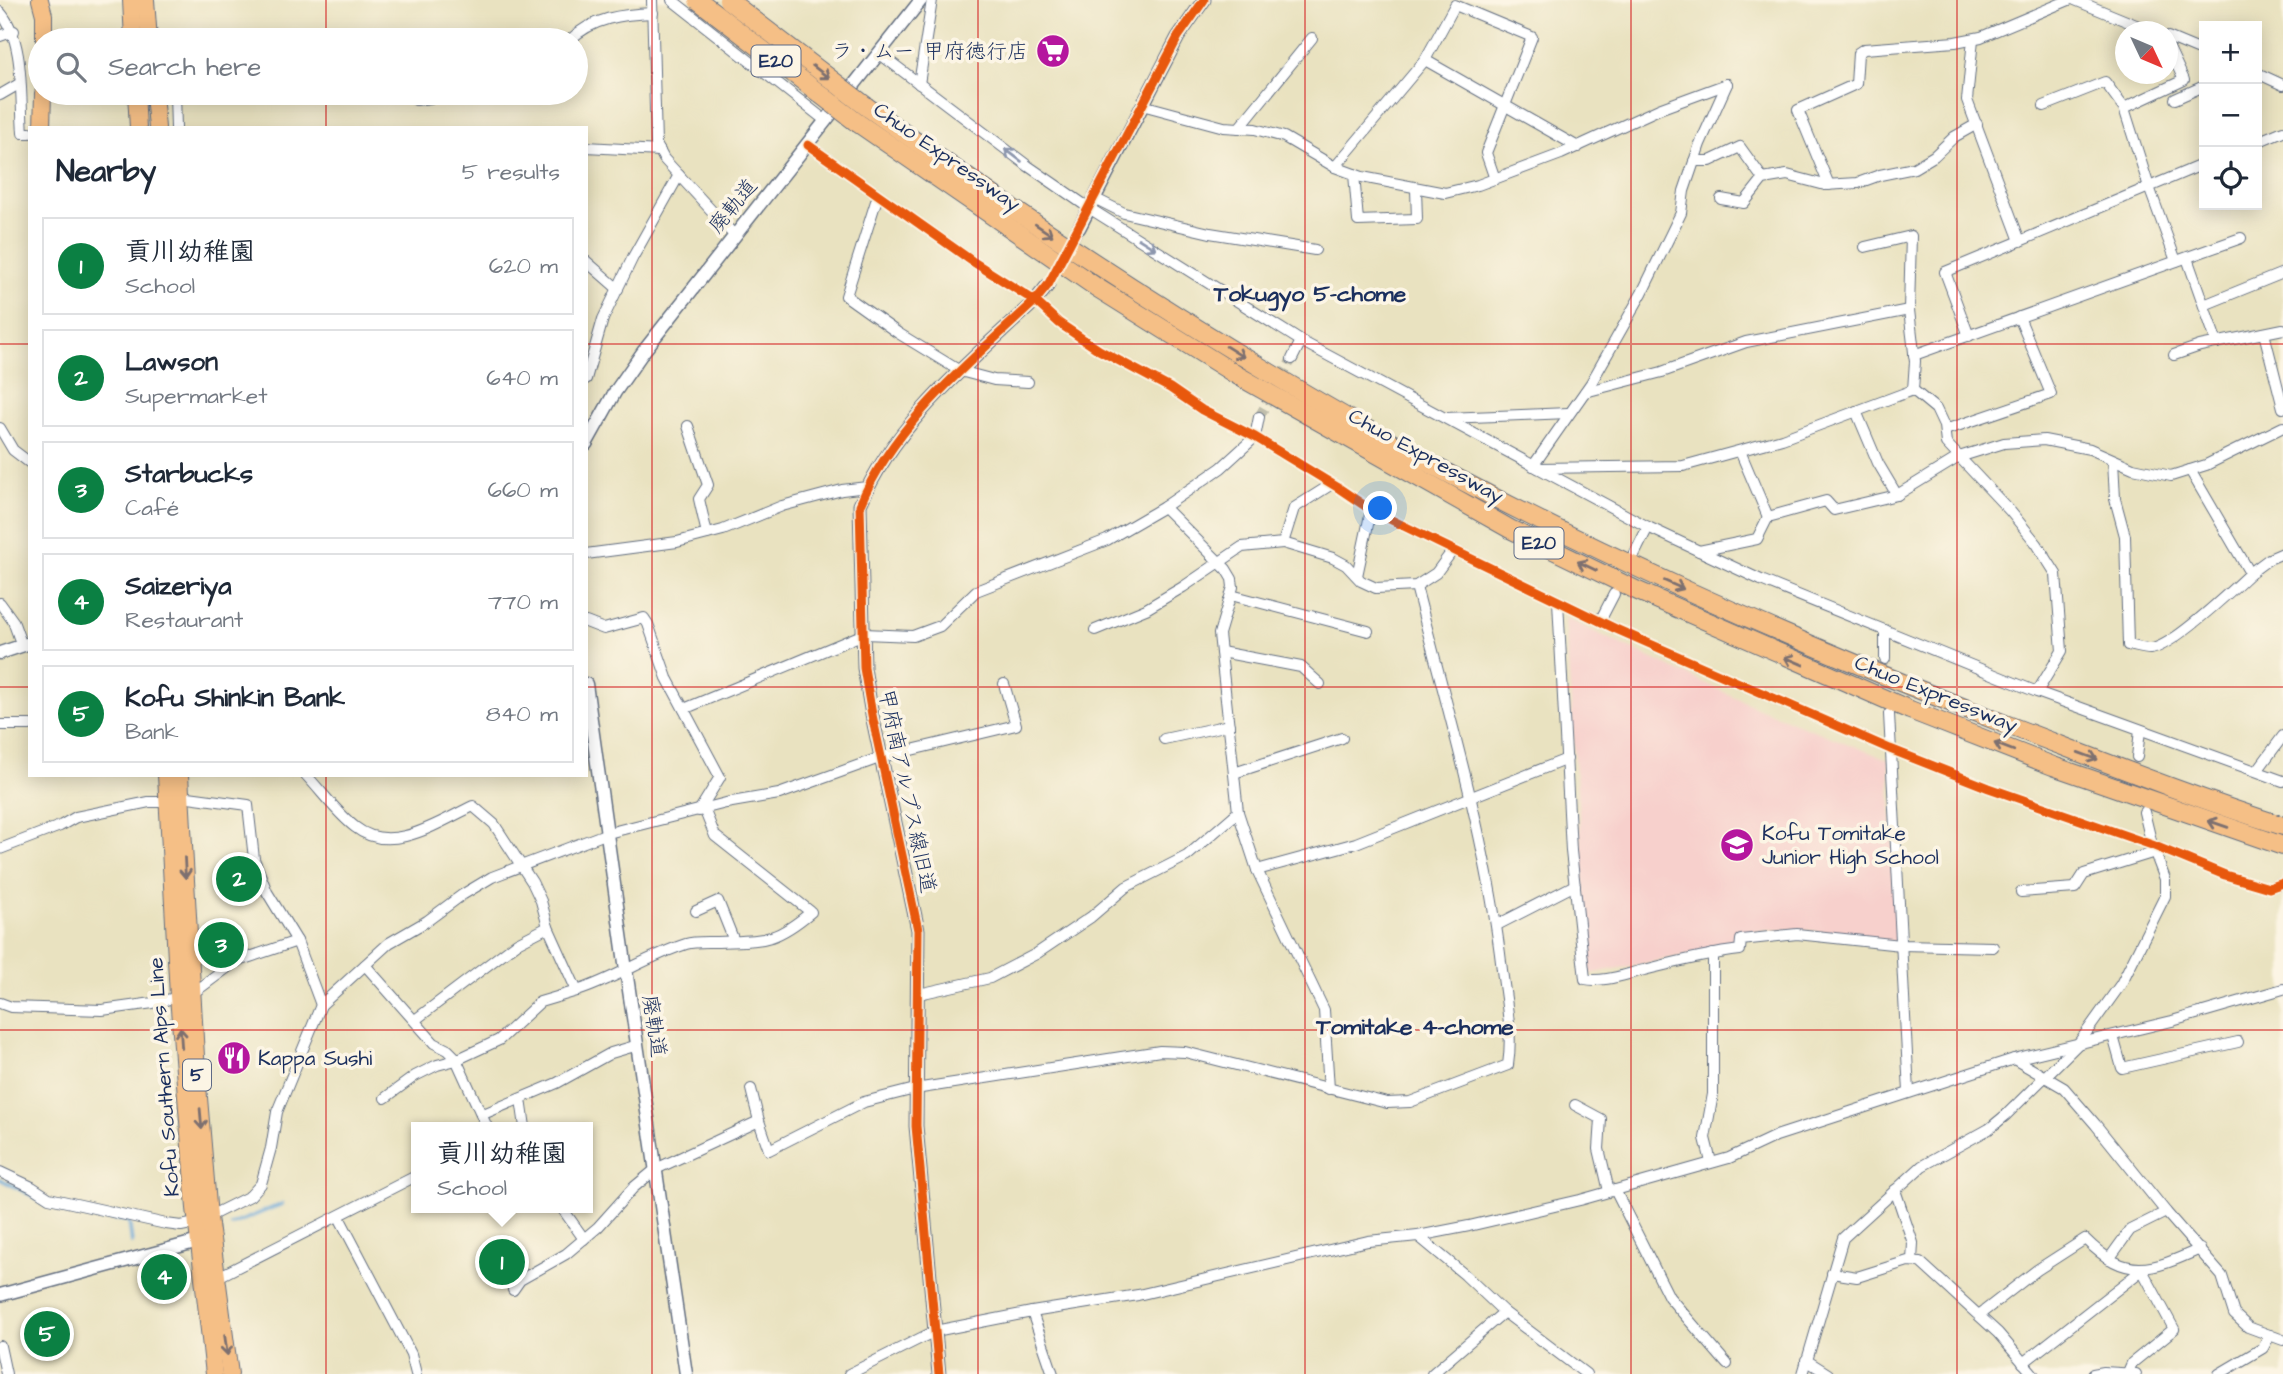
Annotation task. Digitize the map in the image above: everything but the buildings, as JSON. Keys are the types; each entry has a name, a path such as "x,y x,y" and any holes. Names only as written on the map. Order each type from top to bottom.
{"highway":[{"name":"Chuo Expressway","path":"698,0 855,121 1108,295 1258,387 1510,530 1650,597 1910,710 2053,766 2283,846"},
{"name":"Chuo Expressway","path":"728,0 867,107 1106,272 1245,358 1381,437 1646,573 1779,632 1905,685 2065,747 2283,826"}],"main road":[{"path":"40,0 44,28"},
{"path":"44,20 51,0"},
{"path":"131,0 133,28"},
{"path":"146,0 148,28"},
{"path":"42,126 43,105"},
{"path":"137,105 138,126"},
{"path":"155,105 157,126"},
{"name":"Kofu Southern Alps Line","path":"167,777 174,799 185,995 214,1374"},
{"name":"Kofu Southern Alps Line","path":"174,799 180,777"},
{"name":"Kofu Southern Alps Line","path":"205,1239 218,1277 230,1374"}],"street":[{"path":"652,0 656,144 734,235"},
{"path":"672,0 827,121"},
{"name":"廃軌道","path":"588,440 615,391 734,235 922,0"},
{"path":"919,84 932,0"},
{"path":"1079,228 1178,37 1204,0"},
{"path":"1829,185 1798,110 1856,84 1858,53 1864,49 1955,42 1973,38 2069,0"},
{"path":"2075,0 2126,21"},
{"path":"1335,167 1425,60 1455,5 1532,37 1507,107 1486,153 1495,179"},
{"path":"0,12 13,31 18,54 23,133 28,133"},
{"path":"588,29 607,18 622,14 653,13"},
{"path":"0,36 13,31"},
{"path":"1239,128 1312,38"},
{"path":"1973,38 1967,100 2020,240"},
{"path":"2178,41 2199,50"},
{"path":"880,54 1028,166 1092,203 1301,341 1648,527 1761,580 2036,692 2283,781"},
{"path":"1425,60 1577,147"},
{"path":"2178,67 2184,80 2178,83"},
{"path":"2262,75 2283,85"},
{"path":"2044,106 2105,82 2124,108 2149,187 2204,305 2217,343"},
{"path":"0,95 19,84"},
{"path":"1142,105 1224,127 1255,128 1284,137 1335,167 1354,174 1445,193 1495,179 1577,147 1659,108 1727,84 1694,160 1684,191 1681,213 1642,293 1585,392 1568,413 1535,467"},
{"path":"2124,108 2175,84"},
{"path":"2175,99 2199,88"},
{"path":"175,105 176,126"},
{"path":"1721,199 1744,203 1763,179 1787,175 1829,185 1858,183 1914,167 1934,156 1954,137 1977,124"},
{"path":"2262,140 2283,131"},
{"path":"808,145 1035,301 1059,323 1099,350 1170,388 1202,410 1255,438 1371,510 1600,621 1890,749 2225,875 2269,888 2283,883"},
{"path":"588,147 660,151"},
{"path":"1694,160 1710,161 1740,147 1763,179"},
{"path":"1969,336 1945,272 2199,166"},
{"path":"588,372 603,319 679,174"},
{"path":"1354,174 1358,222 1417,219 1416,189"},
{"path":"878,195 846,296 898,333 960,371 994,380 1027,383"},
{"path":"1092,203 1210,233 1315,250"},
{"path":"1865,247 1910,236 1909,310 1914,355 1913,390"},
{"path":"1914,355 2241,238"},
{"path":"588,263 618,289"},
{"path":"2204,305 2283,273"},
{"name":"甲府南アルプス線旧道","path":"940,1374 918,1161 915,1089 919,994 918,930 864,668 860,505 867,487 917,416 960,371 1035,301 1048,285"},
{"path":"1585,392 1662,372 1746,342 1909,310"},
{"path":"1945,430 2051,394 2019,317"},
{"path":"2174,355 2283,329"},
{"path":"2264,333 2283,408"},
{"path":"1292,359 1301,341"},
{"path":"1913,390 1936,409 1945,430 1946,443 2037,544 2056,574 2062,652 2036,692"},
{"path":"1535,467 1683,466 1782,439 1913,390"},
{"path":"1856,411 1878,463 1897,495"},
{"path":"1445,418 1568,413"},
{"path":"684,709 864,634 913,636 940,626 976,592 1107,540 1164,507 1221,468 1255,438 1259,417"},
{"path":"688,426 708,485 699,499 707,534"},
{"path":"1699,551 1757,539 1768,517 1826,501 1834,510 1897,495 1959,457 2004,443 2044,440 2090,449 2133,468 2171,476 2206,465 2283,427"},
{"path":"0,428 13,450 28,461"},
{"path":"1740,451 1768,517"},
{"path":"2113,460 2115,499 2125,536 2128,645 2152,649 2169,640 2211,610 2250,573 2269,559 2283,553"},
{"path":"2190,470 2250,573"},
{"path":"1283,543 1294,508 1332,484"},
{"path":"588,554 677,542 723,530 782,506 842,490 867,487"},
{"path":"1164,507 1220,563 1232,579 1231,595 1219,634 1238,812 1257,870 1324,1010 1329,1088"},
{"path":"1357,576 1371,510"},
{"path":"1635,552 1648,527"},
{"path":"1095,630 1146,609 1242,547 1283,543 1333,558 1376,588 1416,586 1436,573 1453,550"},
{"path":"751,1088 769,1150 864,1102 915,1089 1160,1051 1185,1052 1387,1103 1410,1102 1508,1065 1510,1032 1497,925 1469,798 1416,586"},
{"path":"1600,621 1614,594"},
{"path":"1231,595 1368,631"},
{"path":"1558,601 1575,885 1585,979 1609,978 1740,950 1741,940 1797,934 1901,945 1993,947"},
{"path":"0,603 26,644 0,653"},
{"path":"588,623 604,629 644,618 648,624 667,678 720,777 701,810"},
{"path":"1885,631 1885,659"},
{"path":"1221,652 1301,667 1320,684"},
{"path":"0,1172 49,1198 166,1224 181,1226 203,1220 250,1196 261,1184 277,1112 321,1005 389,943 492,877 608,834 726,803 779,794 882,757 1016,725 1004,684"},
{"name":"廃軌道","path":"588,698 686,1374"},
{"path":"1889,714 1909,1093"},
{"path":"0,725 28,724"},
{"path":"1164,739 1229,725"},
{"path":"2137,757 2140,730"},
{"path":"2257,771 2283,736"},
{"path":"1234,773 1342,738"},
{"path":"1257,870 1356,843 1567,760"},
{"path":"308,777 356,829 386,839 400,838 473,806 494,824 522,866 541,901 548,928 577,990"},
{"path":"0,849 76,817 149,802 174,799 248,805 254,859 267,892 297,941 321,1005"},
{"path":"386,1098 415,1076 499,1040 540,1002 596,985 688,943 775,938 794,927 811,912 715,836 701,810"},
{"path":"919,994 990,978 1036,954 1091,917 1126,887 1187,856 1238,812"},
{"path":"1803,1374 1843,1238 1922,1166 1989,1129 2078,1044 2121,984 2165,896 2165,879 2144,812"},
{"path":"2021,892 2075,888 2084,874 2154,848"},
{"path":"1497,925 1575,885"},
{"path":"696,911 718,901 734,942"},
{"path":"415,1020 517,943 548,928"},
{"path":"0,1003 11,1007 102,1010 153,1003 185,995 235,962 297,941"},
{"path":"1711,1162 1705,1139 1713,1094 1713,954"},
{"path":"365,965 434,1044 448,1050 456,1059 484,1122"},
{"path":"849,1374 934,1331 1032,1311 1138,1295 1368,1241 1419,1236 1513,1217 1612,1191 1729,1157 1776,1136 2014,1059 2172,1021 2283,989"},
{"path":"2113,1036 2122,1068 2238,1042"},
{"path":"481,1115 557,1083 611,1053 638,1045"},
{"path":"2014,1059 2064,1088 2222,1276 2234,1314 2248,1327 2283,1340"},
{"path":"520,1099 524,1122"},
{"path":"1575,1105 1601,1119 1599,1149 1612,1191 1669,1297 1727,1364"},
{"path":"513,1290 520,1280 566,1254 584,1239 633,1188 656,1169 759,1121"},
{"path":"218,1277 411,1179"},
{"path":"1895,1190 1913,1243 1912,1261"},
{"path":"2109,1259 2130,1230 2166,1212"},
{"path":"566,1213 584,1239"},
{"path":"340,1217 411,1354 416,1374"},
{"path":"1419,1236 1504,1312 1586,1374"},
{"path":"0,1295 205,1239"},
{"path":"1979,1315 2037,1270 2085,1239 2117,1264 2142,1270 2174,1329 2132,1363 2132,1373 2104,1371 2093,1374"},
{"path":"2023,1363 2142,1270 2169,1263 2200,1249"},
{"path":"1832,1273 1857,1277 1912,1261 1920,1262 1998,1333 2033,1374"},
{"path":"1032,1311 1053,1374"},
{"path":"1432,1374 1504,1312"},
{"path":"2219,1374 2263,1348 2270,1335"},
{"path":"0,1346 6,1374"},
{"path":"1806,1360 1828,1374"}],"shaded area":[{"name":"Kofu Tomitake Junior High School","path":"1565,618 1758,708 1889,760 1897,942 1800,929 1738,932 1733,946 1590,974"}],"waterway":[{"path":"0,1179 44,1202 104,1218 129,1221 132,1243"},
{"path":"231,1225 282,1204"}],"tunnel":[{"path":"1048,285 1079,228"},
{"path":"1259,417 1292,359"}],"cycle path":[{"path":"939,1374 916,1126 918,930 864,668 860,505 875,475 913,420 960,370 1035,301 1048,285 1178,37 1204,0"},
{"path":"808,145 972,261 1035,301 1059,323 1099,350 1170,388 1202,410 1255,437 1371,510 1616,629 1890,749 1989,788 2152,845 2225,875 2269,888 2283,883"}],"place":[{"name":"ラ・ムー 甲府徳行店","path":"1053,51"},
{"name":"Kofu Tomitake Junior High School","path":"1737,845"},
{"name":"Lawson","path":"239,879"},
{"name":"Starbucks","path":"221,945"},
{"name":"Kappa Sushi","path":"234,1058"},
{"name":"貢川幼稚園","path":"502,1262"},
{"name":"Saizeriya","path":"164,1277"},
{"name":"Kofu Shinkin Bank","path":"47,1334"}],"district":[{"name":"Tokugyo 5-chome","path":"1310,294"},
{"name":"Tomitake 4-chome","path":"1415,1027"}]}
